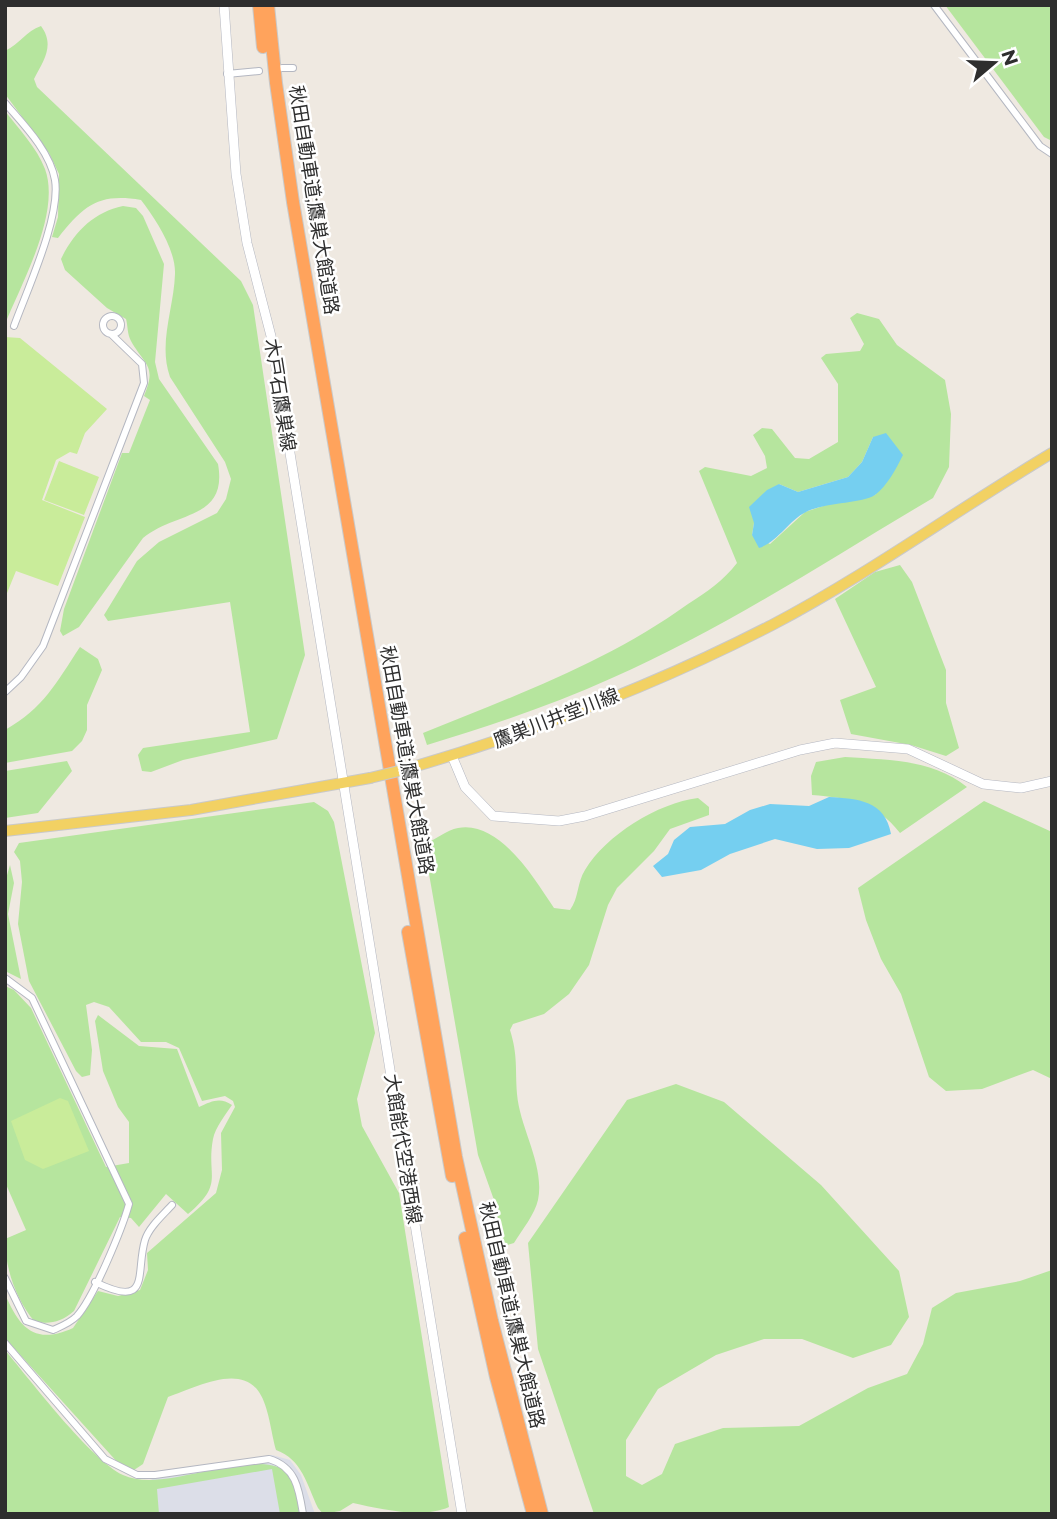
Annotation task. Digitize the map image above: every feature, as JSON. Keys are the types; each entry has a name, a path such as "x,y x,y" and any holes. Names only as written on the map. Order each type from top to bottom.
{"highway":[{"name":"秋田自動車道;鷹巣大館道路","path":"259,5 286,204 434,1087 533,1514"},
{"name":"秋田自動車道;鷹巣大館道路","path":"268,5 291,190 428,1000 500,1373 542,1514"},
{"path":"500,1373 527,1514"},
{"path":"500,1373 550,1514"}],"main road":[{"name":"木戸石鷹巣線","path":"224,5 227,74 241,210 271,337 344,784"},
{"name":"鷹巣川井堂川線","path":"5,831 191,810 344,784 452,756 605,702 771,625 1052,453"},
{"path":"452,756 472,798 493,816 559,821 585,816 800,750 835,743 908,749 983,784 1021,788 1052,781"},
{"name":"大館能代空港西線","path":"344,784 462,1514"}],"street":[{"path":"934,5 1040,146 1052,154"},
{"path":"282,68 293,68"},
{"path":"227,74 259,71"},
{"path":"5,103 31,134 55,179 51,221 14,326"},
{"path":"5,692 21,677 43,646 144,383 142,364 111,334"},
{"path":"5,978 32,998 129,1204 125,1220 95,1282 79,1313 68,1324 53,1330 26,1321 5,1278"},
{"path":"95,1282 117,1293 128,1292 136,1286 142,1277 145,1239 172,1205"},
{"path":"5,1343 105,1459 122,1470 155,1475 269,1459 286,1466 293,1475 303,1514"}],"shaded area":[{"path":"272,1455 290,1460 301,1475 315,1514 155,1514 151,1473"}],"green space":[{"path":"945,5 1052,5 1052,141 1044,137"},
{"path":"41,26 48,46 34,79 37,87 241,281 253,305 305,655 277,739 183,760 151,772 142,771 138,755 143,748 250,732 230,602 108,621 104,615 137,561 159,542 217,513 226,499 231,479 225,462 170,377 166,338 174,287 174,265 164,235 147,207 141,200 103,200 76,217 58,238 52,237 58,217 59,174 49,153 5,94 5,51"},
{"path":"5,111 37,154 45,169 49,187 44,226 5,324"},
{"path":"123,206 136,208 143,216 164,264 155,362 159,379 218,464 219,482 215,495 207,505 143,538 79,627 63,636 60,631 64,609 122,453 129,453 150,400 144,396 148,386 148,366 130,338 126,319 107,308 65,270 61,259 72,240 94,218"},
{"path":"857,313 879,319 897,345 945,380 951,414 949,467 933,498 775,593 654,659 544,706 427,745 423,733 593,661 657,625 726,575 737,563 699,471 705,467 751,476 767,468 765,456 753,435 762,428 772,429 795,458 809,459 838,442 838,384 821,358 826,354 860,351 864,344 850,318","holes":["873,437 884,481 875,495 835,502 805,512 770,544 752,535 754,523 779,484 798,492 848,477 862,462"]},
{"path":"5,337 20,338 107,409 85,433 77,454 70,452 56,460 42,500 85,517 58,586 16,571 5,598"},
{"path":"59,461 99,477 84,515 44,500"},
{"path":"900,565 912,582 946,670 946,703 959,748 946,756 911,745 851,734 840,700 876,687 835,599 875,572"},
{"path":"80,647 98,659 102,670 87,705 87,730 82,741 72,751 5,763 5,730 40,704"},
{"path":"845,757 893,760 924,766 967,787 900,833 871,808 850,800 812,795 811,776 816,762"},
{"path":"67,761 72,771 38,813 5,818 5,771"},
{"path":"698,798 709,807 709,815 670,829 654,851 617,888 608,905 589,965 569,994 544,1014 513,1024 510,1030 519,1107 535,1160 539,1187 538,1200 531,1216 514,1243 504,1246 494,1200 478,1155 424,845 458,828 473,828 488,833 515,855 554,908 570,910 582,875 594,857 619,833 666,806"},
{"path":"984,801 1052,832 1052,1079 1033,1070 982,1089 946,1091 929,1077 901,994 881,959 866,920 858,888"},
{"path":"314,802 328,811 334,822 375,1033 357,1099 362,1126 399,1193 449,1507 439,1511 401,1512 353,1503 340,1511 323,1514 298,1466 276,1450 259,1392 240,1379 203,1384 168,1397 143,1464 134,1470 119,1464 5,1338 5,1294 23,1325 39,1334 48,1335 73,1328 98,1291 118,1296 140,1290 148,1270 147,1253 216,1193 222,1170 221,1133 235,1107 233,1101 225,1096 202,1101 179,1048 166,1042 141,1042 109,1007 94,1002 86,1005 92,1050 90,1075 82,1077 76,1071 29,981 18,924 22,882 20,861 14,852 19,843"},
{"path":"10,865 14,883 8,914 21,979 5,971 5,882"},
{"path":"5,986 14,990 31,1008 106,1167 129,1163 129,1122 118,1107 103,1071 95,1021 98,1015 139,1046 177,1049 199,1107 216,1101 232,1105 214,1135 211,1152 212,1179 207,1195 188,1214 166,1194 139,1227 131,1218 120,1217 74,1311 65,1318 51,1322 35,1322 28,1313 17,1294 7,1261 5,1239 26,1230 5,1182"},
{"path":"676,1084 724,1102 821,1185 899,1271 909,1317 891,1345 853,1358 802,1339 764,1339 716,1355 658,1389 626,1440 626,1476 642,1485 662,1474 675,1444 723,1428 799,1426 868,1388 907,1374 923,1344 932,1308 956,1293 1020,1281 1052,1270 1052,1514 594,1514 538,1349 528,1243 627,1100"},
{"path":"60,1098 68,1101 89,1151 43,1169 25,1160 11,1121"},
{"path":"5,1350 78,1437 110,1467 123,1475 140,1480 160,1479 249,1464 269,1465 287,1471 296,1489 299,1514 280,1514 272,1469 157,1489 159,1514 5,1514"}],"water":[{"path":"886,433 903,455 891,477 875,495 806,512 772,541 759,548 752,535 754,523 749,507 767,490 779,484 798,492 848,477 862,462 873,437"},
{"path":"829,797 860,801 876,808 883,814 891,834 849,848 817,849 775,839 730,854 701,870 662,877 653,866 668,854 674,840 690,827 725,824 750,810 770,804 809,806"}]}
